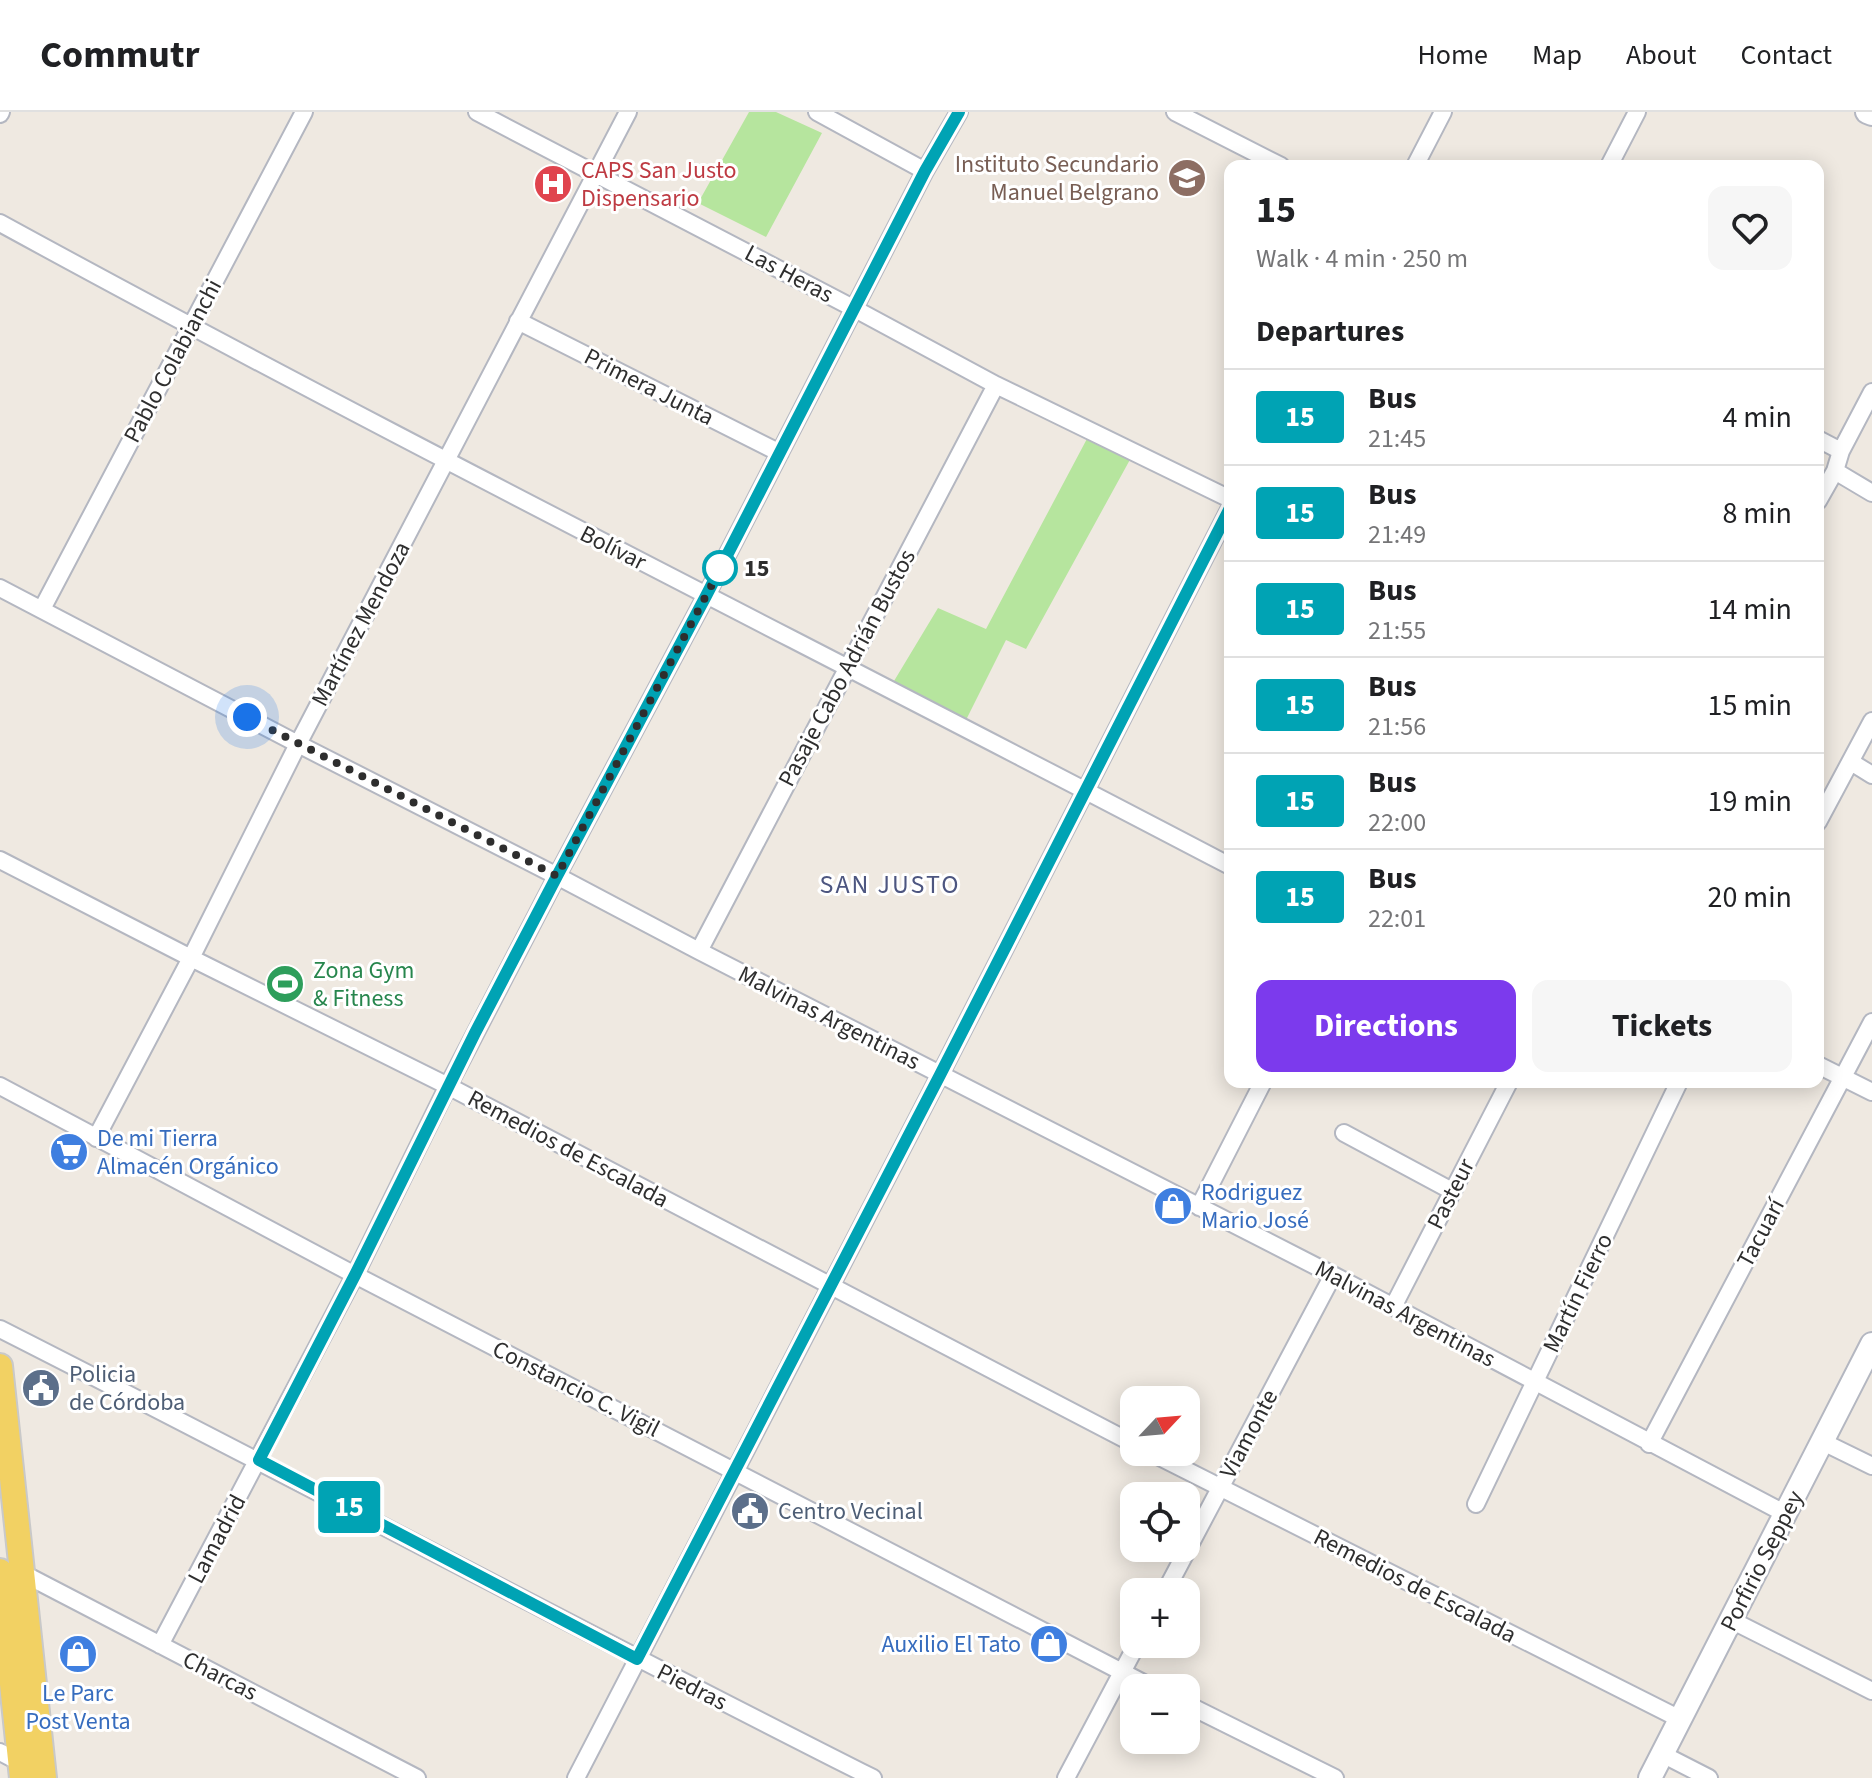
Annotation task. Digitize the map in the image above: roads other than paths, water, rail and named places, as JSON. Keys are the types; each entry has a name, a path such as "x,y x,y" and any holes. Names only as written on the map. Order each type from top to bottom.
{"main road":[{"name":"Porfirio Seppey","path":"1650,1778 1872,1344"},
{"path":"0,1366 18,1768"},
{"path":"11,1572 44,1778"}],"street":[{"name":"Pablo Colabianchi","path":"42,609 304,112"},
{"name":"Las Heras","path":"477,112 996,385 1224,496"},
{"name":"Martínez Mendoza","path":"96,1138 628,112"},
{"path":"817,112 925,171"},
{"name":"Lamadrid","path":"160,1645 355,1275 557,876 706,596 925,171 959,112"},
{"path":"1175,112 1269,160"},
{"path":"1418,160 1443,112"},
{"path":"1612,160 1637,112"},
{"name":"Bolívar","path":"0,223 446,461 1224,863"},
{"name":"Primera Junta","path":"518,321 780,453"},
{"name":"Pasaje Cabo Adrián Bustos","path":"699,951 996,385"},
{"path":"1824,490 1872,392"},
{"path":"1824,442 1841,451"},
{"path":"1835,471 1872,493"},
{"path":"576,1778 1224,520"},
{"name":"Malvinas Argentinas","path":"0,588 699,951 1333,1275 1786,1514"},
{"path":"1824,811 1872,721"},
{"path":"1851,762 1872,775"},
{"name":"Remedios de Escalada","path":"0,860 448,1086 1120,1437"},
{"name":"Tacuarí","path":"1649,1444 1872,1022"},
{"path":"1824,1068 1872,1092"},
{"name":"Constancio C. Vigil","path":"0,1086 355,1275 1126,1674"},
{"path":"1199,1207 1260,1088"},
{"name":"Pasteur","path":"1393,1307 1506,1088"},
{"name":"Martín Fierro","path":"1476,1504 1676,1088"},
{"path":"1344,1133 1452,1191"},
{"name":"Viamonte","path":"1172,1578 1333,1275"},
{"name":"Piedras","path":"0,1329 873,1778"},
{"path":"1823,1442 1872,1466"},
{"name":"Remedios de Escalada","path":"1177,1466 1680,1719"},
{"name":"Charcas","path":"11,1572 417,1778"},
{"path":"1731,1620 1872,1691"},
{"path":"1066,1778 1130,1658"},
{"path":"1200,1711 1335,1778"},
{"path":"1662,1754 1709,1778"}],"place":[{"name":"Instituto Secundario Manuel Belgrano","path":"1187,178"},
{"name":"CAPS San Justo Dispensario","path":"553,184"},
{"name":"15","path":"720,568"},
{"name":"Zona Gym & Fitness","path":"285,984"},
{"name":"De mi Tierra Almacén Orgánico","path":"69,1152"},
{"name":"Rodriguez Mario José","path":"1173,1206"},
{"name":"Policia de Córdoba","path":"41,1388"},
{"name":"Centro Vecinal","path":"750,1511"},
{"name":"Auxilio El Tato","path":"1049,1644"},
{"name":"Le Parc Post Venta","path":"78,1654"}],"district":[{"name":"SAN JUSTO","path":"890,884"}]}
